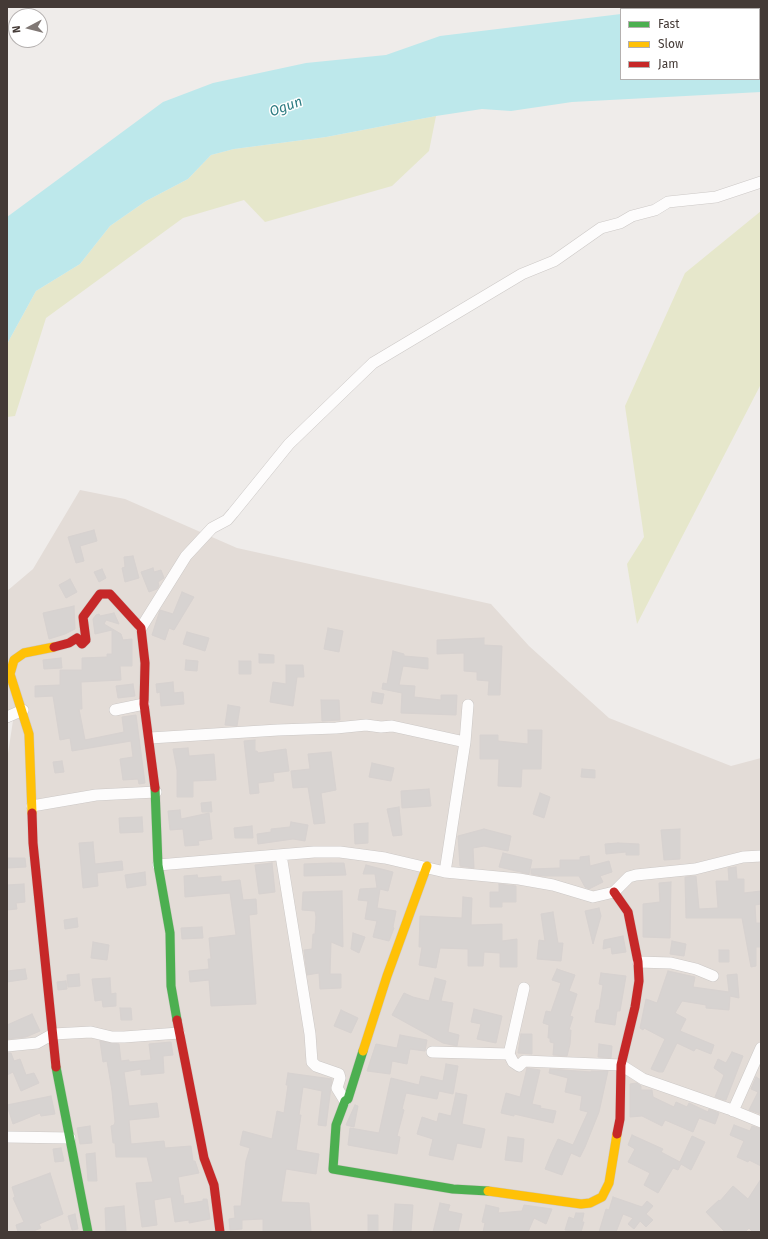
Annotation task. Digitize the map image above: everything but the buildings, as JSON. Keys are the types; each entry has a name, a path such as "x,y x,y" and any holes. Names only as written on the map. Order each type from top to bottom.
{"street":[{"path":"141,628 186,556 212,528 227,520 233,514 289,444 373,363 522,274 554,261 601,228 620,223 632,216 655,210 668,202 716,197 761,182"},
{"path":"88,1232 57,1077 39,911 32,806 31,749 22,710 10,674 14,660 24,653 50,648 77,638 82,644 86,640 83,617 100,594 110,594 141,628 145,663 144,704 150,738 156,792 158,864 170,933 171,986 204,1158 214,1185 220,1221 220,1232"},
{"path":"115,710 144,704"},
{"path":"446,872 465,742 468,705"},
{"path":"7,717 22,710"},
{"path":"150,738 366,725 381,727 392,726 465,742"},
{"path":"32,806 96,795 156,792"},
{"path":"158,864 314,852 340,852 385,858 427,866 446,872 519,878 562,887 593,897 614,892 629,876 636,874 687,870 743,857 761,856"},
{"path":"282,855 310,1034 312,1062 316,1066 339,1074 340,1078 337,1088 345,1101"},
{"path":"427,866 387,976 348,1099 345,1101 336,1125 333,1169 453,1189 484,1190 543,1199 590,1203 602,1197 610,1183 620,1119 621,1065 635,1007 638,981 638,962 628,912 614,892"},
{"path":"638,962 671,963 696,968 713,976"},
{"path":"524,988 509,1054 513,1062 519,1066 524,1061 621,1065 643,1079 761,1122"},
{"path":"7,1046 37,1043 53,1034 91,1032 112,1037 124,1037 179,1033"},
{"path":"733,1111 761,1048"},
{"path":"432,1052 509,1054"},
{"path":"7,1137 70,1138"}],"shaded area":[{"path":"80,490 125,499 237,548 491,604 529,646 609,718 731,766 761,758 761,1232 7,1232 7,760 14,714 7,712 7,591 33,569"}],"green space":[{"path":"436,116 429,151 392,186 265,222 244,200 183,218 46,318 15,416 7,417 7,344 36,291 80,264 110,226 146,201 188,179 211,155 234,149 326,137"},
{"path":"761,211 761,384 637,624 627,564 644,537 625,406 685,273"}],"water":[{"name":"Ogun","path":"761,7 761,92 572,102 511,111 482,109 436,116 326,137 234,149 211,155 188,179 146,201 110,226 80,264 36,291 7,344 7,217 163,102 213,83 306,63 386,55 440,36 620,14 620,80 760,80 760,8 669,8"}],"traffic: fast":[{"path":"155,788 158,865 170,933 171,986 177,1020"},
{"path":"363,1051 348,1099 345,1101 336,1125 333,1169 453,1189 488,1191"},
{"path":"56,1067 88,1232"}],"traffic: slow":[{"path":"32,813 29,734 10,674 14,660 24,653 54,647"},
{"path":"363,1051 387,976 427,866"},
{"path":"488,1191 581,1204 590,1203 602,1197 609,1183 617,1134"}],"traffic: jam":[{"path":"54,647 69,643 77,638 82,644 86,640 83,617 100,594 110,594 141,628 145,663 144,704 155,788"},
{"path":"32,813 33,843 56,1067"},
{"path":"614,892 628,912 638,962 639,981 635,1007 621,1065 620,1119 617,1134"},
{"path":"177,1020 204,1158 214,1185 220,1232"}]}
